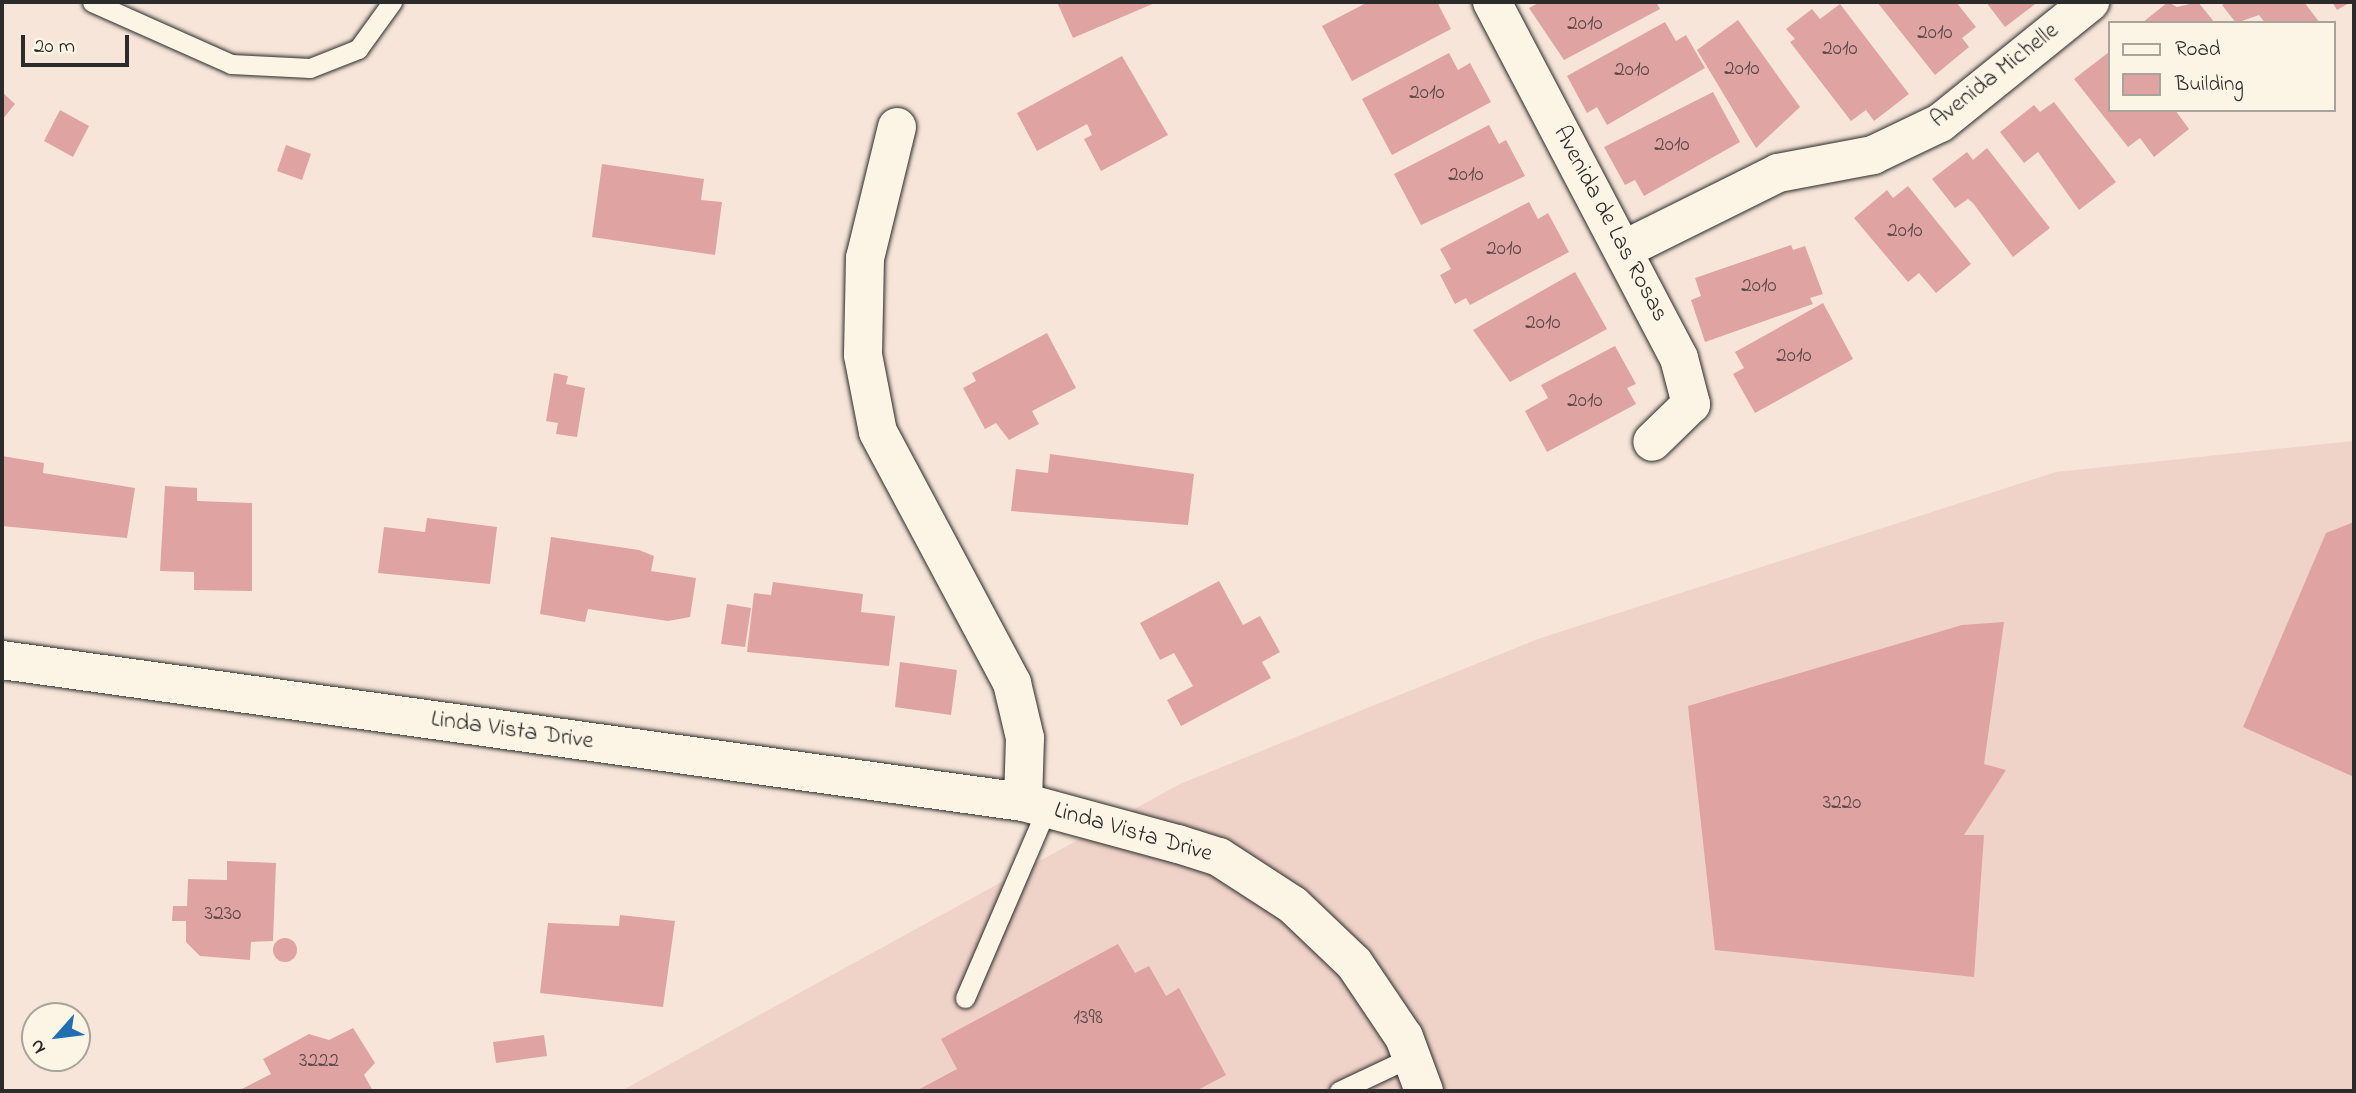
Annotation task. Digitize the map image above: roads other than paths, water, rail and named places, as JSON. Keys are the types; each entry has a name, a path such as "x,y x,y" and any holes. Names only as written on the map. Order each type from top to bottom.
{"street":[{"name":"Avenida de Las Rosas","path":"1492,2 1625,249 1679,358 1691,404 1652,442"},
{"name":"Avenida Michelle","path":"1625,249 1778,173 1873,155 1940,123 2090,2"},
{"name":"Linda Vista Drive","path":"897,127 864,258 863,355 878,432 1012,683 1025,738 1035,805"},
{"name":"Linda Vista Drive","path":"2,660 1035,805 1219,857 1293,905 1354,962 1417,1074"}],"lane":[{"path":"92,2 231,64 310,68 358,49 393,2"},
{"path":"965,998 1035,805"},
{"path":"1339,1091 1417,1074"}]}
